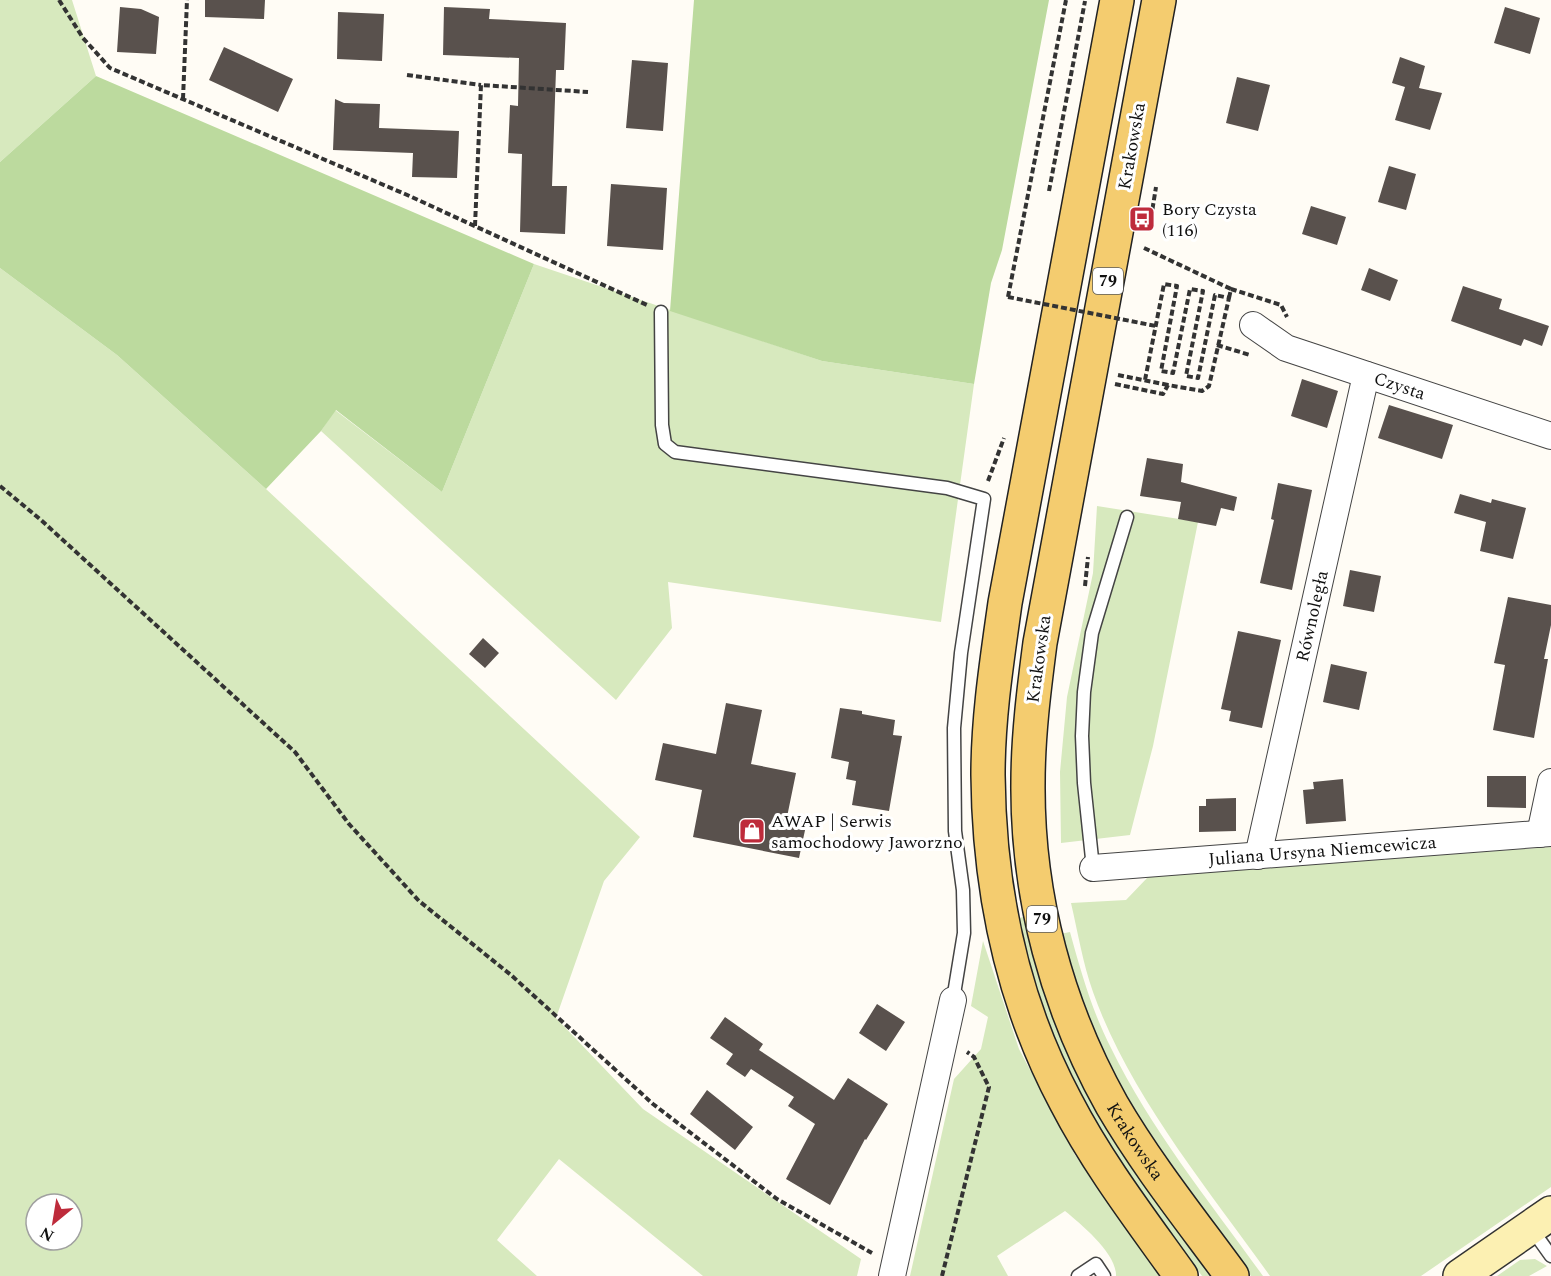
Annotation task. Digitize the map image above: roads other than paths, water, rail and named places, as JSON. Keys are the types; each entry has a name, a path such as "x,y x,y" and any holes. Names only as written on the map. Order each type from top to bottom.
{"main road":[{"name":"79","path":"1117,0 1005,603 994,686 988,773 990,844 1002,925 1011,964 1042,1053 1065,1101 1092,1148 1181,1276"},
{"name":"Krakowska","path":"1160,0 1137,113 1106,294 1040,643 1029,760 1030,833 1034,878 1045,935 1057,979 1078,1036 1111,1103 1127,1129 1232,1276"}],"street":[{"name":"Czysta","path":"1253,325 1286,348 1551,436"},
{"name":"Równoległa","path":"1258,856 1366,375"},
{"path":"1545,833 1551,782"},
{"name":"Juliana Ursyna Niemcewicza","path":"1093,868 1545,833"},
{"path":"893,1269 953,1000"},
{"path":"1460,1276 1541,1221"}],"lane":[{"path":"661,312 662,425 665,444 675,452 947,488 984,500 961,653 954,728 955,831 963,890 964,933 953,1000"},
{"path":"1093,868 1084,783 1082,726 1084,692 1092,633 1127,517"},
{"path":"1541,1221 1551,1256"},
{"path":"1078,1276 1096,1264 1104,1276"}],"place":[{"name":"Bory Czysta (116)","path":"1142,219"},
{"name":"AWAP | Serwis samochodowy Jaworzno","path":"752,831"}]}
